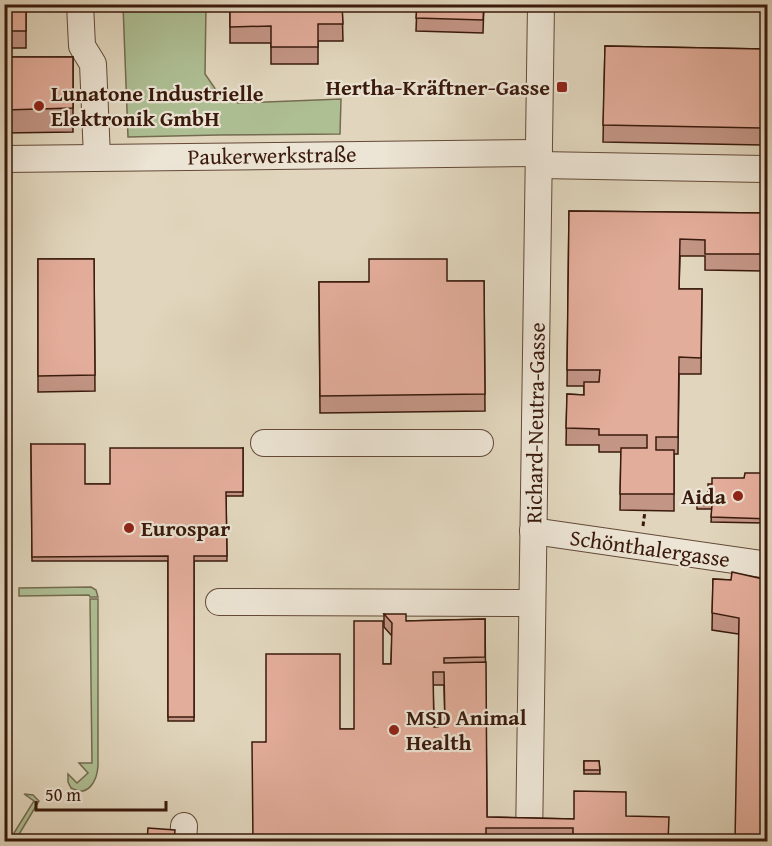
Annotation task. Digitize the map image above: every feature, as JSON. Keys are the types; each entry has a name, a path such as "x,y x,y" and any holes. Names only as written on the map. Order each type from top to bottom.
{"street":[{"path":"80,4 82,46 93,64 97,157"},
{"name":"Richard-Neutra-Gasse","path":"529,842 541,4"},
{"name":"Paukerwerkstraße","path":"4,159 97,157 539,159"},
{"path":"539,159 768,169"},
{"path":"264,443 480,443"},
{"name":"Schönthalergasse","path":"533,531 768,565"},
{"path":"219,602 532,603"}],"path":[{"path":"643,526 645,511"}],"green space":[{"path":"123,5 206,5 205,74 216,90 238,103 341,99 340,134 128,137"},
{"path":"91,587 96,590 98,597 89,595 19,596 19,588"},
{"path":"90,599 98,599 98,766 94,782 87,789 77,791 71,788 68,774 77,783 88,773 79,763 92,763"},
{"path":"24,794 33,795 39,801 15,841 9,841 34,801"}],"building":[{"path":"4,4 26,4 26,31 4,31"},
{"path":"230,4 342,4 343,24 318,24 318,47 271,47 271,26 230,27"},
{"path":"417,4 484,4 483,20 416,18"},
{"path":"605,46 763,49 762,128 603,125"},
{"path":"4,57 73,57 73,108 4,110"},
{"path":"569,211 768,213 768,254 705,254 705,240 680,239 679,289 702,289 701,358 679,357 678,437 656,437 656,450 674,450 674,494 620,494 621,448 647,448 647,435 599,435 599,429 566,428 567,394 584,395 584,382 599,382 600,370 567,370"},
{"path":"38,259 94,259 95,375 38,376"},
{"path":"369,259 447,259 447,281 484,281 485,394 320,396 319,282 369,282"},
{"name":"Eurospar","path":"31,444 85,444 85,484 110,484 110,448 243,448 243,492 226,492 227,556 194,556 194,717 168,717 168,556 32,557"},
{"name":"Aida","path":"745,473 763,473 763,479 768,479 768,519 711,517 712,505 697,505 697,499 708,499 708,484 712,484 712,478 744,478"},
{"path":"732,572 768,580 768,842 735,842 739,618 712,613 713,579 731,580"},
{"name":"MSD Animal Health","path":"384,614 406,614 406,621 485,619 485,657 444,658 444,663 486,662 487,817 574,819 574,791 626,792 626,816 669,817 668,842 573,842 573,828 486,828 486,842 253,842 252,742 266,742 266,654 340,654 340,729 354,729 354,621 383,621 383,664 391,664 392,623","holes":["433,672 444,672 445,723 434,727"]},
{"path":"584,761 599,761 600,770 584,770"},
{"path":"148,828 175,830 174,842 147,842"}],"place":[{"name":"Hertha-Kräftner-Gasse","path":"562,87"},
{"name":"Lunatone Industrielle Elektronik GmbH","path":"39,106"},
{"name":"Aida","path":"738,496"},
{"name":"Eurospar","path":"129,528"},
{"name":"MSD Animal Health","path":"394,730"}]}
